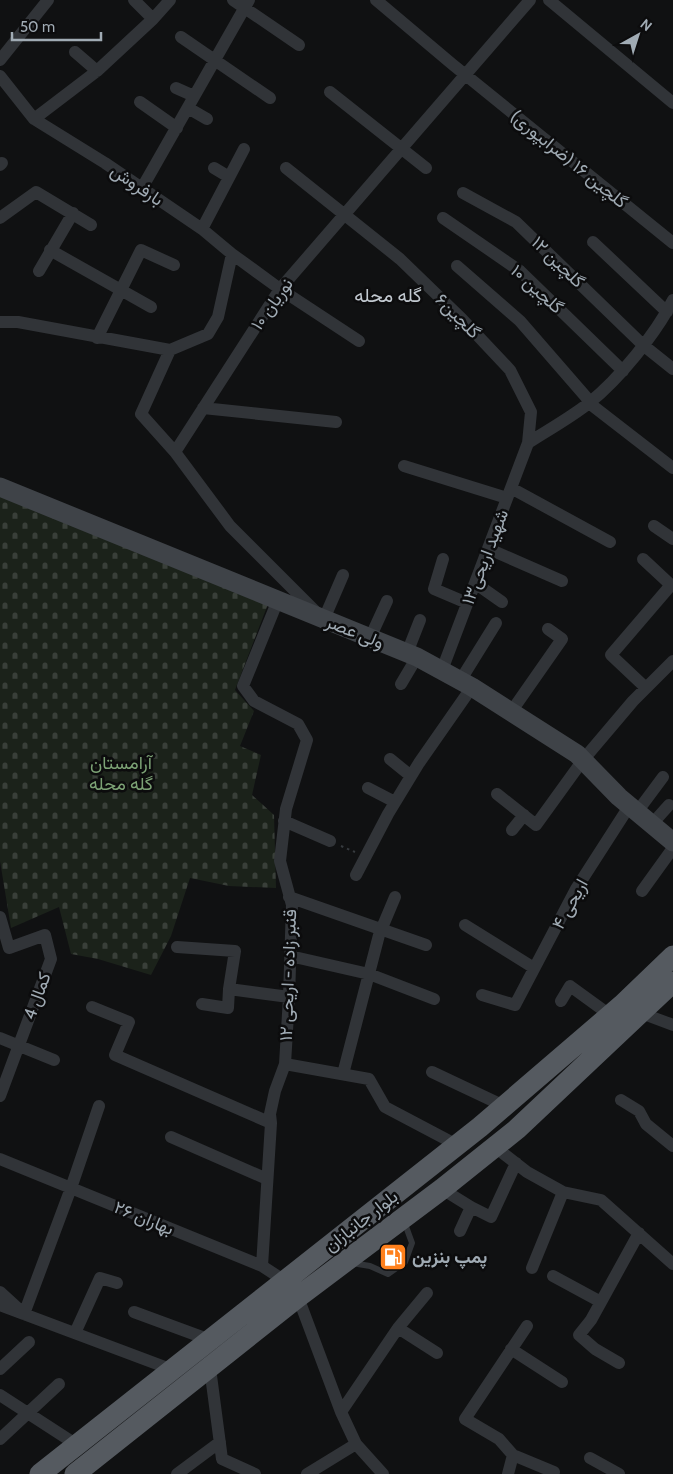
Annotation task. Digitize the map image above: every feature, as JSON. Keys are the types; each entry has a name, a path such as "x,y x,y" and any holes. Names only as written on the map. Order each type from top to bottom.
{"highway":[{"name":"بلوار جانبازان","path":"75,1474 210,1368 292,1289 610,1015 673,956"},
{"name":"بلوار جانبازان","path":"40,1474 210,1340 292,1289 341,1264 442,1189 517,1129 673,982"}],"main road":[{"name":"ولی عصر","path":"0,487 412,655 442,670 577,754 619,797 673,842"}],"street":[{"path":"0,60 48,0"},
{"path":"134,0 153,18"},
{"path":"34,119 97,71 170,0"},
{"path":"233,0 247,4 299,45"},
{"name":"گلچین ۱۶ (ضرابپوری)","path":"376,0 673,243"},
{"name":"نوریان ۱۰","path":"175,452 280,289 530,0"},
{"path":"548,0 673,103"},
{"path":"142,188 247,4"},
{"path":"181,37 270,98"},
{"path":"75,52 97,71"},
{"name":"بارفروش","path":"0,76 34,119 142,188 202,229 232,254 280,289 359,341"},
{"path":"176,88 194,96"},
{"path":"330,92 426,168"},
{"path":"140,102 177,128"},
{"path":"188,108 207,119"},
{"path":"202,229 244,149"},
{"path":"214,168 229,177"},
{"name":"گلچین۶","path":"286,168 400,259 462,319 510,370 531,412 528,443"},
{"path":"0,218 36,192 91,225"},
{"name":"گلچین ۱۲","path":"463,193 516,222 643,345 673,369"},
{"path":"39,271 72,213"},
{"name":"گلچین ۱۰","path":"443,218 520,271 623,370"},
{"path":"528,443 589,403 623,370 670,306 594,242"},
{"path":"50,250 151,307"},
{"path":"97,338 141,250 174,265"},
{"path":"0,322 18,322 170,350 208,334 218,317 232,254"},
{"path":"456,266 520,321 586,397 589,403 673,468"},
{"path":"170,350 141,414 175,452 230,526 322,618 343,575"},
{"path":"203,408 336,422"},
{"name":"شهید اریحی۱۳","path":"442,670 528,443"},
{"path":"404,466 509,493 610,542"},
{"path":"654,526 673,539"},
{"path":"488,549 562,581"},
{"path":"443,559 434,589 467,603"},
{"path":"643,559 671,585 611,655 646,688"},
{"path":"475,583 502,602"},
{"name":"قنبر زاده - اریحی ۱۲","path":"262,1266 270,1114 275,1091 285,1064 289,997 292,905 280,861 286,809 307,740 298,724 254,701 243,686 278,600"},
{"path":"370,638 386,601"},
{"path":"402,684 412,655 420,620"},
{"path":"356,876 395,802 440,731 496,623"},
{"path":"511,712 562,639 548,629"},
{"path":"497,794 536,825 583,760 633,700 673,660"},
{"path":"661,672 673,679"},
{"path":"390,759 411,776"},
{"name":"اریحی ۴","path":"482,995 515,1004 576,890 633,808 663,777"},
{"path":"368,788 395,802"},
{"path":"652,824 669,805"},
{"path":"512,830 524,815"},
{"path":"284,821 330,841"},
{"path":"642,891 673,848"},
{"path":"343,1074 382,929 395,897"},
{"path":"289,898 426,945"},
{"name":"کمال 4","path":"0,917 9,948 45,935 51,959 0,1096"},
{"path":"465,925 534,968"},
{"path":"177,947 235,951 228,1008 202,1004"},
{"path":"290,956 369,974 434,999"},
{"path":"561,1000 570,986 610,1015"},
{"path":"229,989 289,997"},
{"path":"92,1007 129,1022 115,1055 270,1123"},
{"path":"640,1013 673,1025"},
{"path":"0,1038 54,1060"},
{"path":"285,1064 369,1078 385,1107 457,1145"},
{"path":"432,1072 504,1106"},
{"path":"620,1100 639,1111 646,1124 673,1146"},
{"path":"24,1314 99,1106"},
{"path":"171,1138 267,1179"},
{"path":"495,1147 527,1172 563,1192 601,1200 673,1264"},
{"name":"بهاران ۲۶","path":"0,1159 262,1266 292,1289"},
{"path":"442,1189 491,1217 516,1163"},
{"path":"532,1268 563,1192"},
{"path":"460,1231 471,1207"},
{"path":"619,1363 595,1349 580,1335 591,1320 639,1233"},
{"path":"553,1276 601,1302"},
{"path":"75,1333 100,1278 117,1284"},
{"path":"292,1289 340,1412 356,1444 383,1474"},
{"path":"0,1292 24,1314"},
{"path":"340,1412 398,1328 427,1293"},
{"path":"0,1305 173,1370"},
{"path":"134,1312 210,1340"},
{"path":"527,1326 465,1419 499,1440 513,1455 554,1472"},
{"path":"398,1328 437,1353"},
{"path":"0,1369 29,1342"},
{"path":"511,1349 562,1382"},
{"path":"210,1368 222,1459 248,1473"},
{"path":"0,1439 59,1384"},
{"path":"0,1395 77,1445"},
{"path":"177,1474 220,1442"},
{"path":"307,1474 356,1444"},
{"path":"508,1474 513,1455"},
{"path":"590,1458 619,1474"}],"lane":[{"path":"341,1264 354,1263 370,1266 388,1274 405,1262 412,1244 403,1219"}],"path":[{"path":"330,841 366,857"}],"green space":[{"name":"آرامستان گله محله","path":"0,494 268,604 235,690 254,711 240,746 261,755 252,795 274,815 276,888 229,886 190,878 171,936 151,975 98,959 71,954 59,907 11,928 0,861"}],"place":[{"name":"پمپ بنزین","path":"393,1257"}],"district":[{"name":"گله محله","path":"388,295"}]}
